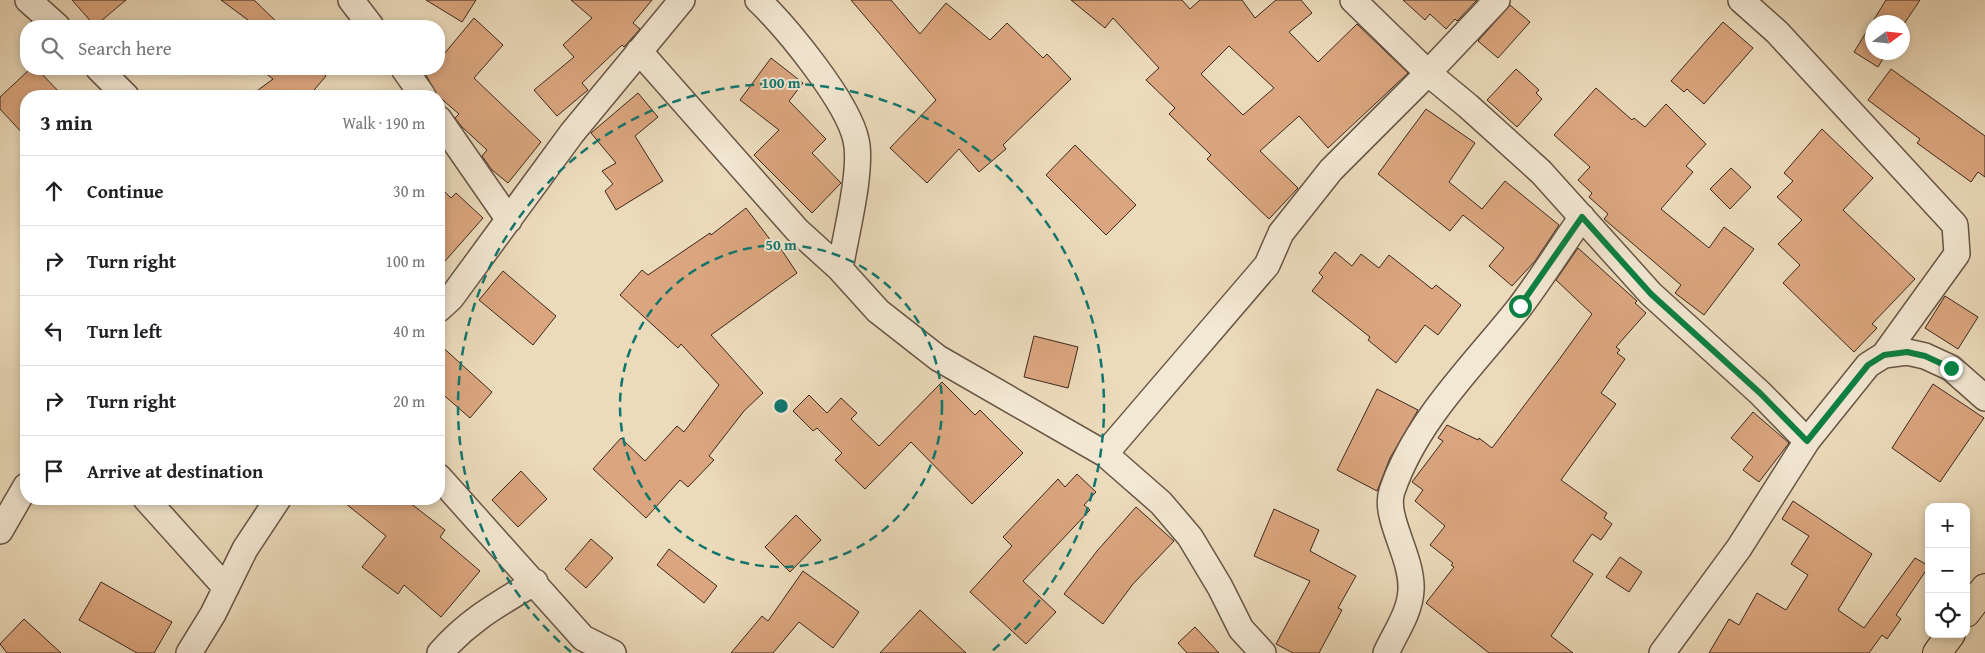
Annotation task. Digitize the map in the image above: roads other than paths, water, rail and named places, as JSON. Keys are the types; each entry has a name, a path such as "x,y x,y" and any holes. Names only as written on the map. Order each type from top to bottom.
{"main road":[{"path":"1970,608 1985,588"},
{"path":"1937,653 1948,638"}],"street":[{"path":"28,0 50,20"},
{"path":"351,0 366,20"},
{"path":"445,303 509,220 572,133 682,0"},
{"path":"758,0 826,81 848,116 857,141 857,170 840,269"},
{"path":"1353,0 1428,73 1468,106 1541,172 1651,294 1760,393 1807,441"},
{"path":"1105,454 1267,265 1281,233 1331,170 1428,73 1496,0"},
{"path":"1662,653 1739,548 1807,441 1868,365 1884,355 1957,254 1955,225 1778,32 1741,0"},
{"path":"639,51 797,230 840,269 878,311 938,358 1105,454 1161,503 1190,536 1220,587 1241,629 1263,653"},
{"path":"105,75 120,90"},
{"path":"408,75 419,90"},
{"path":"445,128 509,220"},
{"path":"1386,653 1408,609 1411,591 1411,569 1392,520 1391,507 1391,494 1404,461 1436,410 1520,306 1582,217"},
{"path":"1884,355 1907,352 1925,356 1951,368 1985,398"},
{"path":"445,484 583,638 613,653"},
{"path":"0,531 20,496"},
{"path":"151,505 226,588"},
{"path":"189,653 213,614 245,549 274,505"},
{"path":"440,653 461,630 493,607 534,582"}]}
